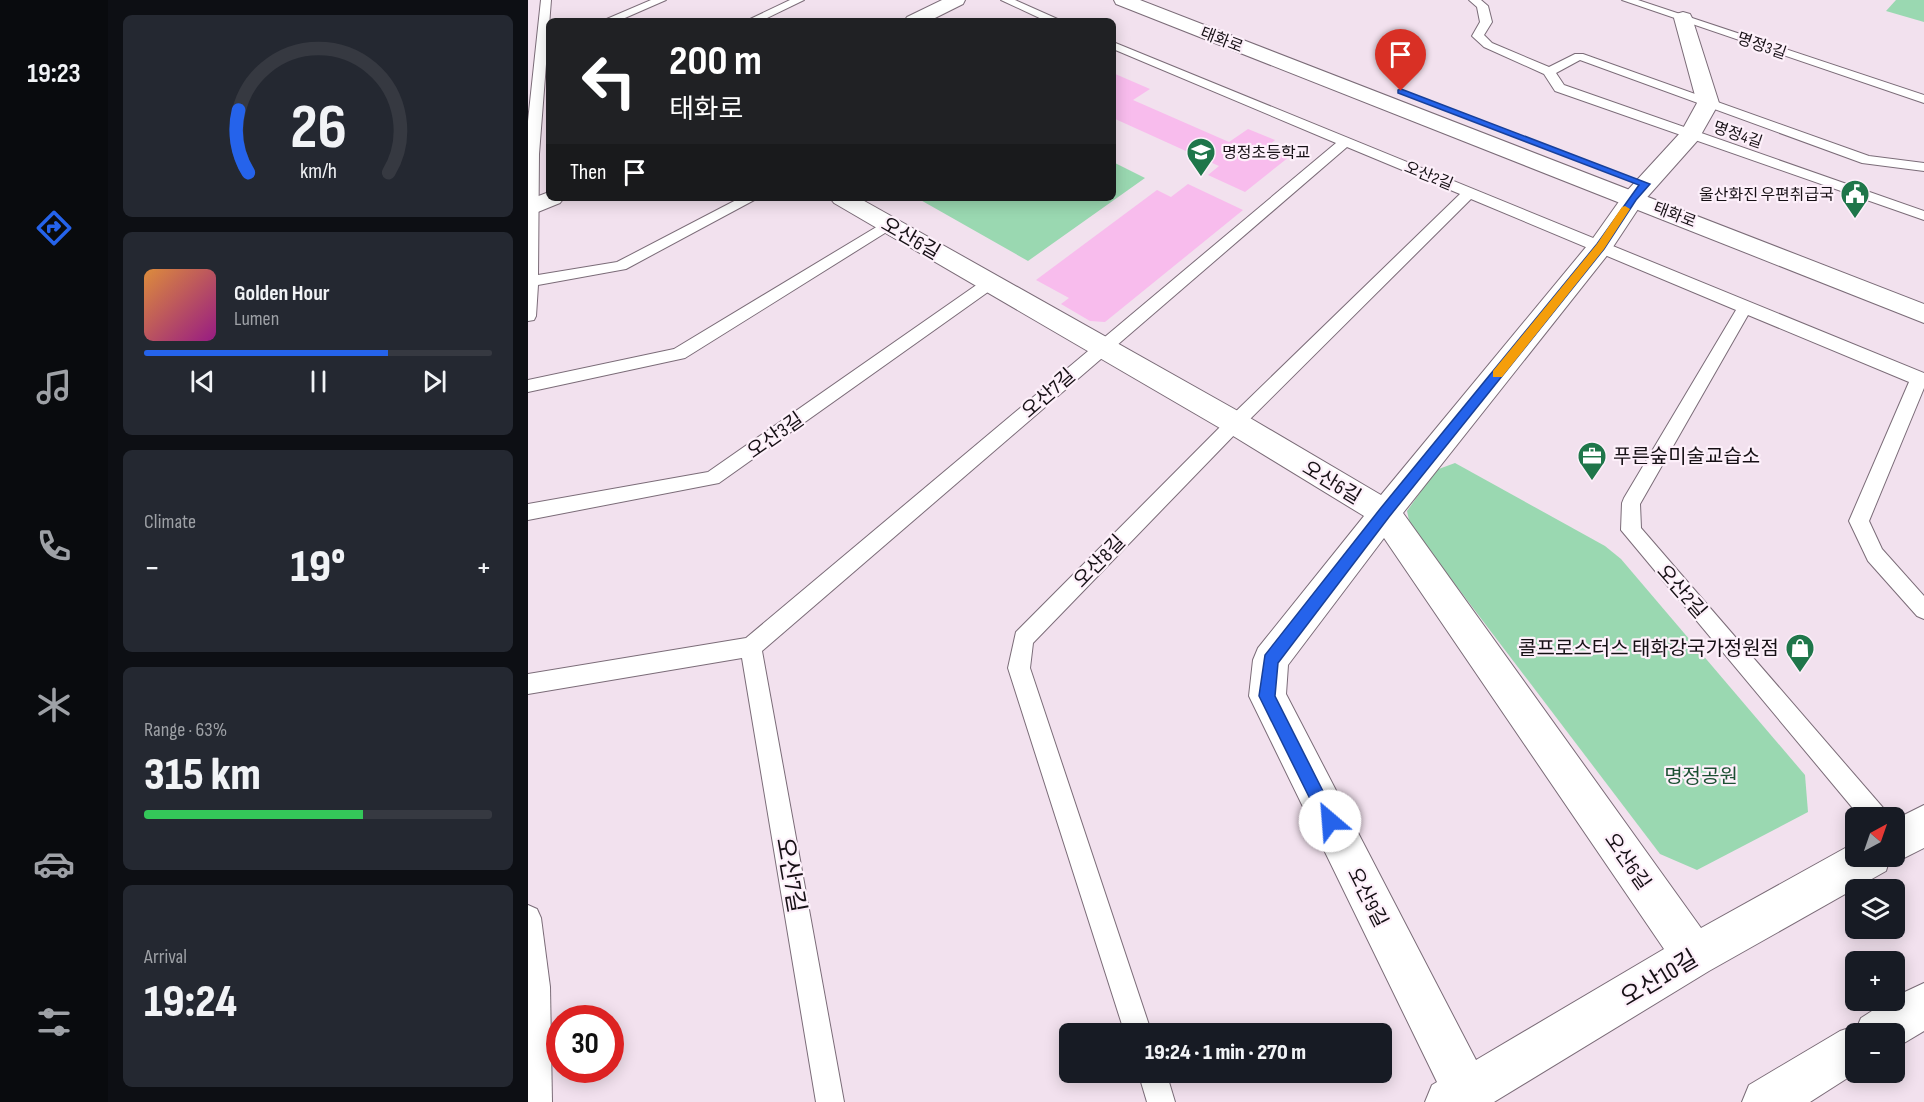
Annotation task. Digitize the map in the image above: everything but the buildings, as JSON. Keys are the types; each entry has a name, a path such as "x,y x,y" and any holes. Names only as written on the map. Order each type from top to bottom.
{"main road":[{"path":"920,18 956,0"},
{"name":"태화로","path":"1124,0 1639,191 1808,246"},
{"name":"태화로","path":"1164,0 1639,191 1924,314"},
{"path":"1639,191 1690,135 1708,103 1683,18"},
{"name":"오산9길","path":"1458,1097 1267,696 1271,660 1385,513 1600,247 1639,191"},
{"path":"529,209 546,201"},
{"name":"오산6길","path":"847,201 1235,423 1385,513 1694,956"},
{"name":"오산10길","path":"1458,1097 1845,866"},
{"path":"1895,1023 1924,1005"},
{"path":"1766,1102 1845,1054"}],"lane":[{"path":"528,316 532,281 529,209 542,96 539,39 546,0"},
{"path":"616,18 661,0"},
{"path":"759,18 799,0"},
{"path":"1006,0 1049,18"},
{"path":"1474,0 1482,6 1486,22 1478,36 1488,45 1549,72 1579,56 1867,160 1924,167"},
{"name":"명정3길","path":"1627,0 1924,99"},
{"name":"오산2길","path":"1116,46 1922,380 1859,521 1875,555 1924,610"},
{"name":"명정4길","path":"1549,72 1559,88 1924,216"},
{"name":"오산7길","path":"830,1102 751,647 1102,346 1346,141"},
{"name":"오산8길","path":"1135,1023 1019,668 1023,639 1235,423 1470,192"},
{"path":"532,281 621,266 745,201"},
{"path":"528,386 679,354 888,225"},
{"name":"오산3길","path":"528,512 713,478 990,283"},
{"name":"오산2길","path":"1746,306 1631,503 1631,530 1867,807"},
{"path":"528,684 751,647"},
{"path":"528,918 537,987 538,1102"},
{"path":"1155,1083 1161,1102"}],"green space":[{"path":"1896,0 1924,0 1924,22 1886,11"},
{"path":"1116,164 1145,178 1116,199"},
{"path":"922,201 1113,201 1028,261"},
{"name":"명정공원","path":"1455,463 1605,546 1621,559 1805,775 1808,812 1697,870 1660,854 1410,525 1407,511 1436,470"}],"slow traffic":[{"path":"1498,374 1600,247 1625,209"}],"place":[{"name":"명정초등학교","path":"1201,178"},
{"name":"울산화진 우편취급국","path":"1855,220"},
{"name":"푸른숲미술교습소","path":"1592,482"},
{"name":"콜프로스터스 태화강국가정원점","path":"1800,674"}],"route":[{"path":"1330,821 1267,696 1271,660 1385,513 1600,247 1645,184 1401,91"}]}
